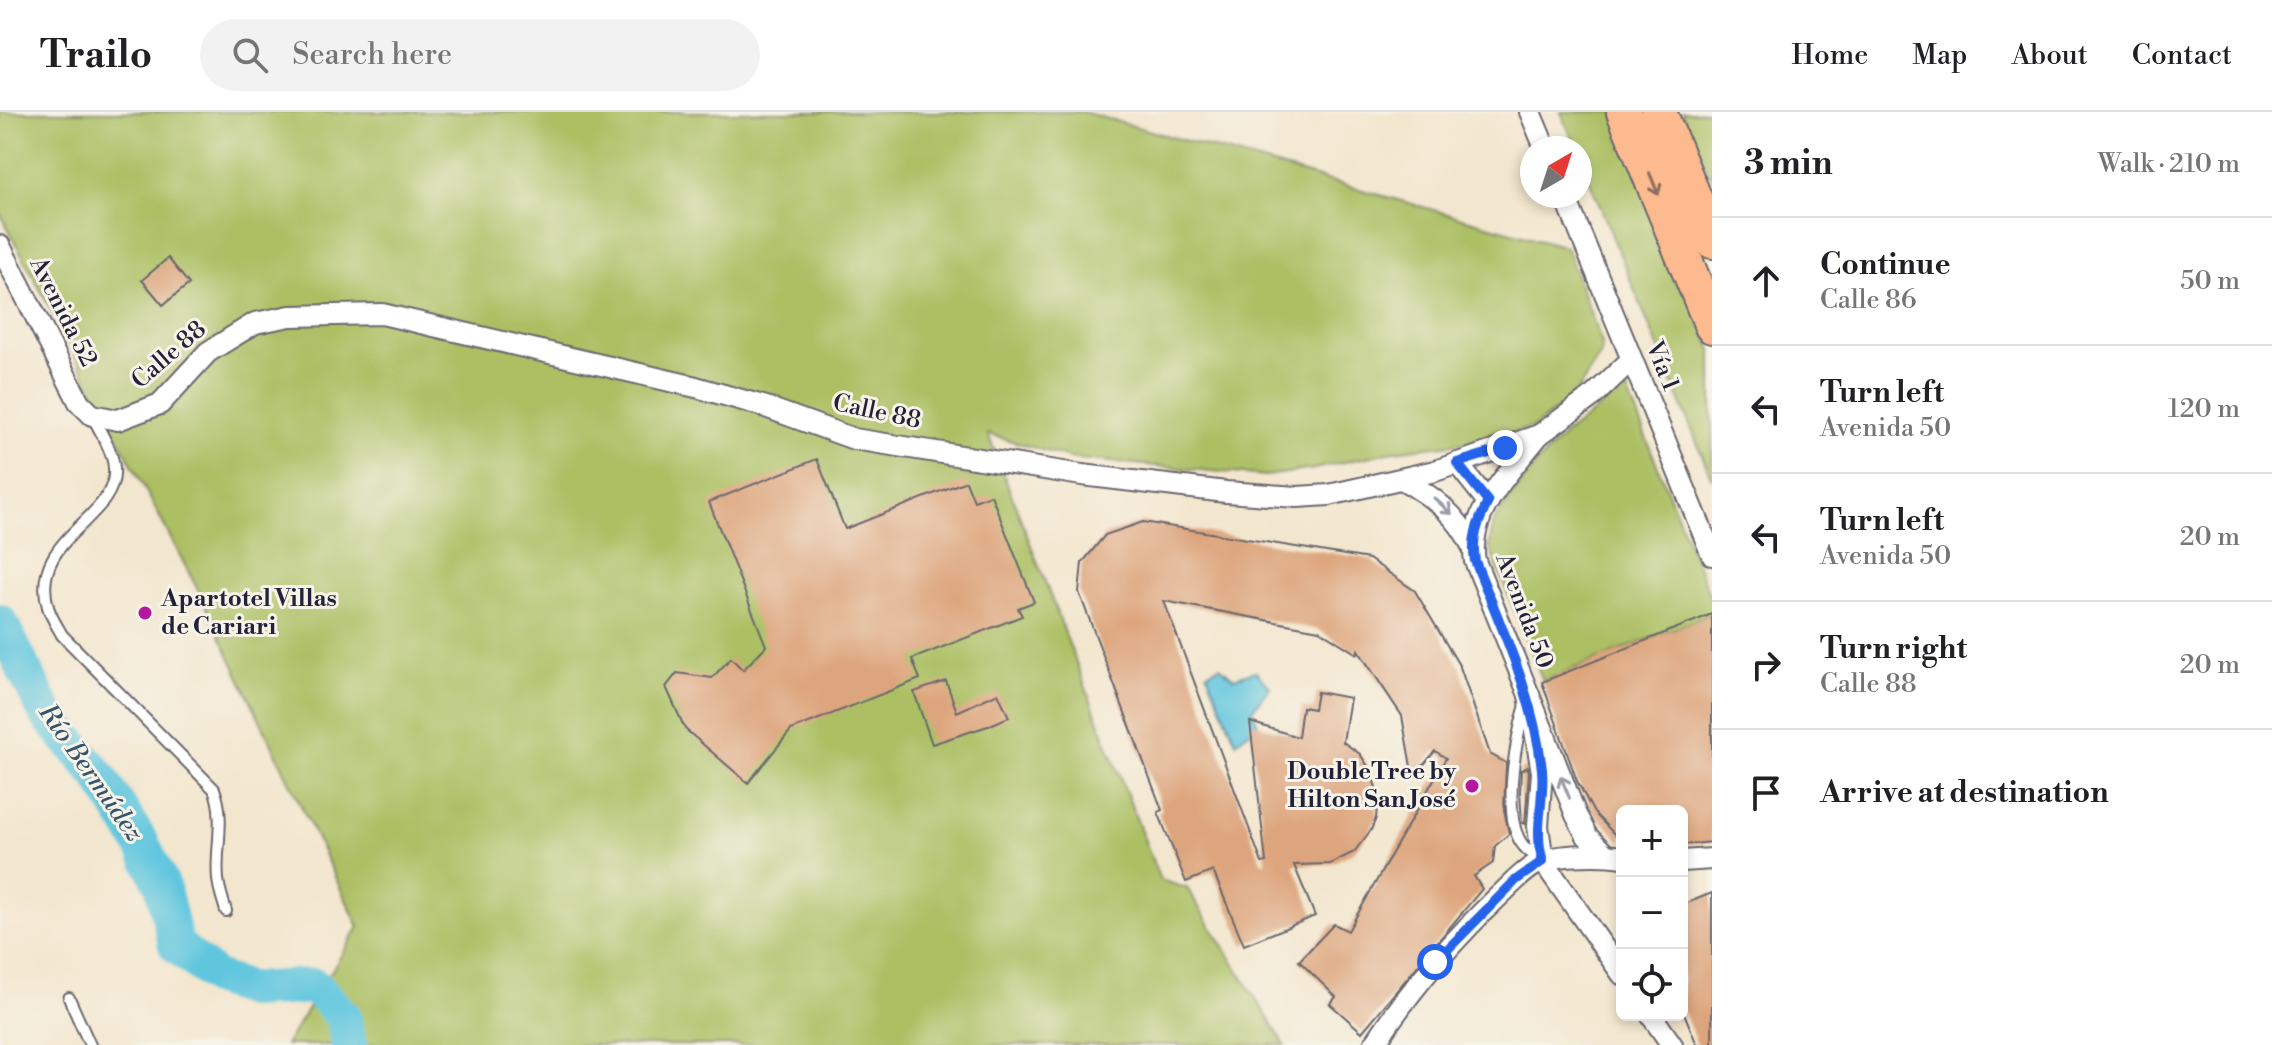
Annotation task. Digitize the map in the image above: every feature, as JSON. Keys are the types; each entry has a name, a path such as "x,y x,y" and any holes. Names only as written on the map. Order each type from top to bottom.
{"highway":[{"path":"1624,112 1712,326"},
{"path":"1659,112 1712,241"}],"street":[{"path":"1530,112 1540,136"},
{"name":"Vía 1","path":"1570,208 1712,555"},
{"name":"Avenida 52","path":"0,246 85,409"},
{"name":"Calle 88","path":"85,409 118,420 160,404 208,352 255,323 290,316 382,314 696,387 763,406 854,439 1082,475 1297,497 1329,495 1402,479 1539,435 1593,396 1631,360"},
{"name":"Avenida 50","path":"1472,546 1476,526 1488,502 1539,435"},
{"path":"1457,463 1488,502"},
{"name":"Avenida 50","path":"1402,479 1435,498 1453,514 1472,546 1475,561 1576,815 1587,836 1613,855"},
{"name":"Avenida 50","path":"1529,695 1542,772 1538,826 1543,861 1616,965"},
{"path":"1374,1045 1403,1001 1435,962 1516,880 1543,861 1613,855"},
{"path":"1688,861 1712,859"},
{"path":"1655,1021 1672,1045"}],"lane":[{"path":"85,409 115,466 114,483 110,496 69,535 56,552 49,567 46,592 48,609 62,635 214,789 220,804 221,822 217,878 226,911"},
{"path":"1529,695 1513,757 1514,818 1517,837 1527,851 1543,861"},
{"path":"69,998 90,1045"}],"green space":[{"path":"0,112 1083,112 1566,247 1602,344 1601,354 1576,393 1536,426 1494,439 1393,451 1314,469 1266,476 1069,458 988,434 1160,880 1187,888 1285,1045 285,1045 359,927 198,590 0,213"},
{"path":"1561,112 1614,112 1712,350 1712,479 1592,186 1592,136 1571,136"},
{"path":"1682,112 1712,112 1712,180"},
{"path":"1626,388 1712,601 1712,614 1543,681 1489,547 1494,520 1539,461 1566,433"}],"water":[{"path":"1220,666 1234,678 1255,671 1270,687 1252,710 1258,725 1236,742 1207,673"}],"building":[{"path":"168,258 189,284 163,305 142,280"},
{"path":"817,459 845,529 966,481 974,501 991,495 1034,602 1018,608 1022,616 912,659 920,679 791,730 748,783 685,729 666,687 677,673 712,678 731,658 743,670 766,646 709,502"},
{"name":"DoubleTree by Hilton San José","path":"1143,522 1369,559 1415,591 1460,667 1490,754 1506,763 1504,810 1509,834 1495,846 1493,863 1474,876 1482,889 1362,1032 1330,1004 1336,997 1299,961 1334,924 1348,931 1446,758 1435,751 1413,778 1402,716 1358,650 1357,654 1319,630 1164,601 1262,863 1266,862 1250,722 1298,737 1302,707 1314,709 1317,692 1350,698 1343,742 1360,754 1371,771 1378,795 1376,818 1371,830 1354,852 1330,864 1294,865 1315,916 1244,945 1213,871 1186,882 1158,812 1162,810 1079,592 1082,563 1105,535"},
{"path":"1712,614 1712,842 1688,844 1688,805 1616,805 1616,836 1594,813 1577,781 1542,682"},
{"path":"946,681 957,712 998,693 1009,717 932,744 914,692"},
{"path":"1528,767 1525,824 1522,823 1521,770"},
{"path":"1712,893 1712,1045 1697,1045 1687,1021 1688,903"}],"waterway":[{"name":"Río Bermúdez","path":"0,622 46,713 100,777 142,844 162,885 176,945 216,978 252,990 314,986 343,1016 349,1045"}],"place":[{"name":"Apartotel Villas de Cariari","path":"145,613"},
{"name":"DoubleTree by Hilton San José","path":"1472,786"}],"route":[{"path":"1435,962 1516,880 1543,861 1538,826 1542,772 1529,695 1475,561 1472,546 1476,526 1488,502 1457,463 1505,448"}]}
